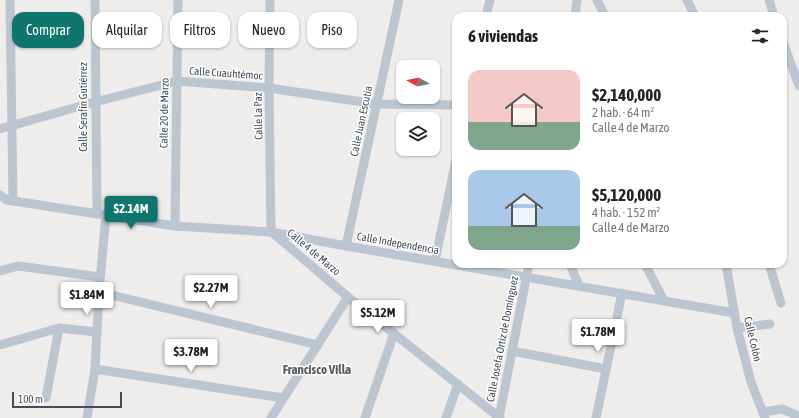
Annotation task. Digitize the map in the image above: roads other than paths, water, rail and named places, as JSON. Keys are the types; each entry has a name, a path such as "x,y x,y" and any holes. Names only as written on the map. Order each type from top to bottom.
{"street":[{"path":"10,0 12,201"},
{"name":"Calle Serafín Gutiérrez","path":"86,418 95,369 100,277 101,215 95,102 95,0"},
{"name":"Calle 20 de Marzo","path":"175,226 178,0"},
{"name":"Calle La Paz","path":"270,0 269,88 271,232"},
{"name":"Calle Juan Escutia","path":"346,246 399,0"},
{"path":"487,12 490,0"},
{"path":"576,12 578,0"},
{"path":"597,0 603,12"},
{"path":"687,0 694,12"},
{"path":"769,0 773,12"},
{"path":"787,54 798,83"},
{"name":"Calle Cuauhtémoc","path":"0,129 177,81 269,88 376,104 452,105"},
{"path":"435,262 452,179"},
{"name":"Calle 4 de Marzo","path":"0,195 12,201 175,226 271,232 348,297 500,418"},
{"name":"Calle Independencia","path":"271,232 452,265"},
{"path":"0,271 18,266 100,277"},
{"name":"Calle Independencia","path":"471,268 734,312"},
{"name":"Calle Josefa Ortiz de Domínguez","path":"500,418 528,268"},
{"path":"572,268 579,286"},
{"path":"647,268 664,300"},
{"name":"Calle Colón","path":"727,268 737,328 751,382 764,415"},
{"path":"770,268 781,303"},
{"path":"99,292 318,345"},
{"path":"596,418 622,293"},
{"path":"271,418 348,297"},
{"path":"737,328 770,324"},
{"path":"46,398 59,328"},
{"path":"0,345 59,328 97,332"},
{"path":"365,418 394,333"},
{"path":"512,351 606,369"},
{"path":"95,369 284,398"},
{"path":"446,418 458,384"},
{"path":"764,415 782,408 799,416"}],"district":[{"name":"Francisco Villa","path":"317,369"}]}
